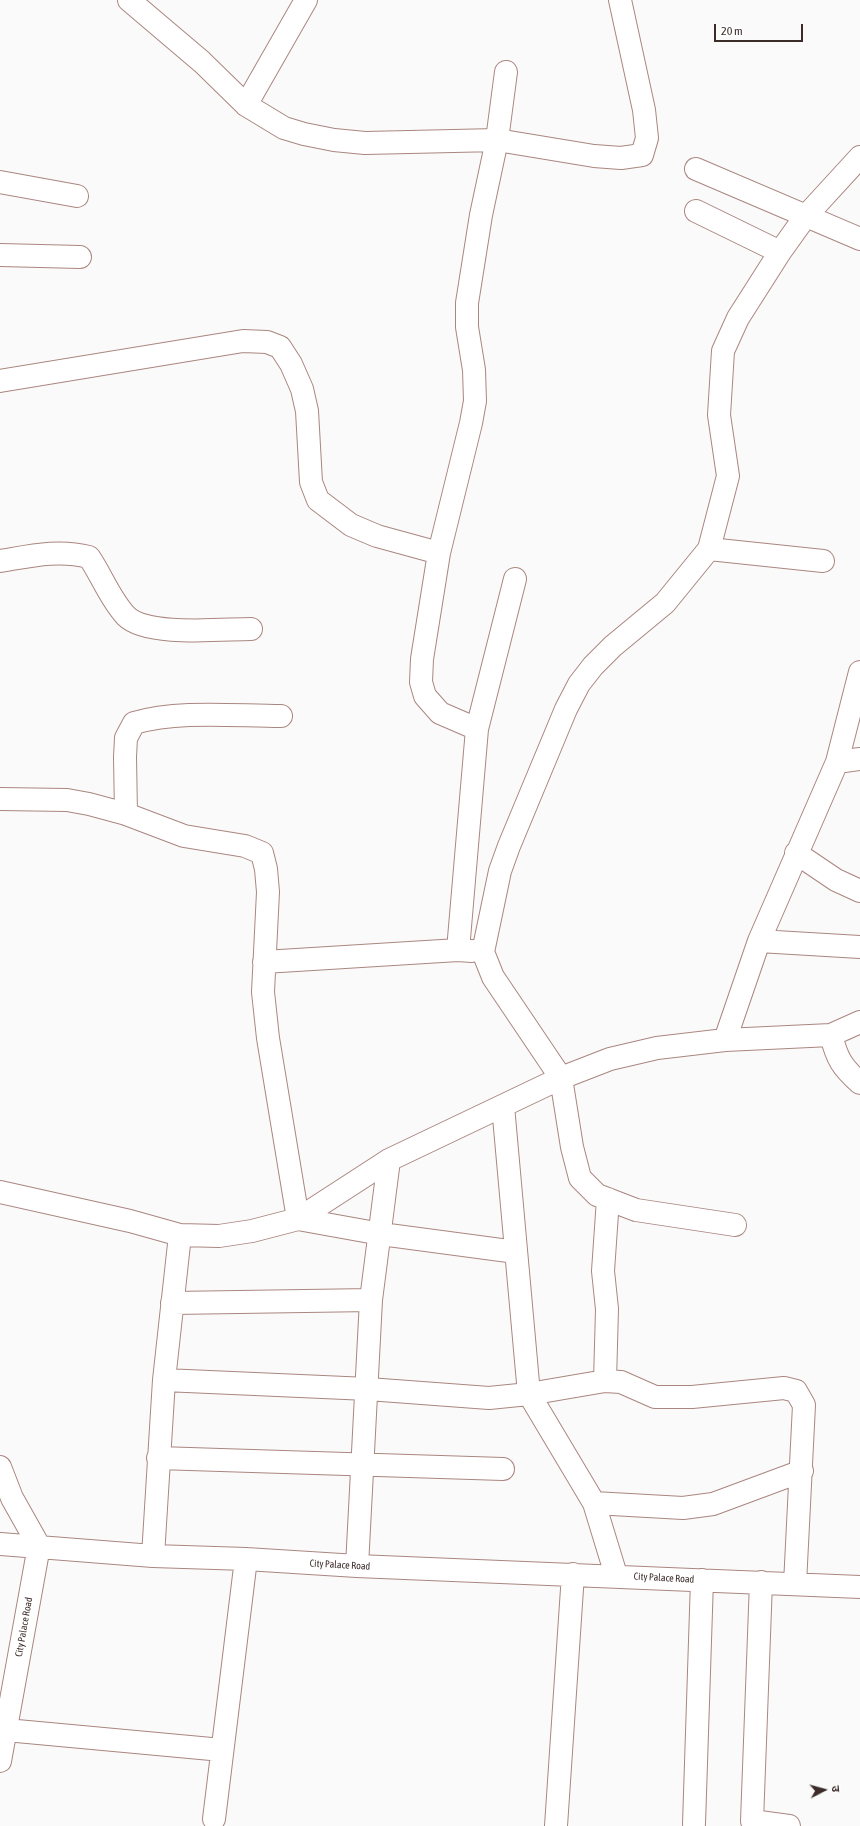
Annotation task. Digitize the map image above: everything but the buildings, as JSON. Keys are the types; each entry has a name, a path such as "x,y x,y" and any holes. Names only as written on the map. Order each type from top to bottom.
{"street":[{"path":"129,0 202,62 246,105 284,128 334,140 365,143 497,140 594,156 620,158 642,156 647,138 644,110 620,0"},
{"path":"246,105 306,0"},
{"path":"477,729 440,713 425,696 421,682 422,658 439,554 475,401 474,370 467,327 466,303 481,214 497,140 506,72"},
{"path":"735,1225 636,1210 597,1195 580,1178 572,1147 561,1078 493,977 483,952 500,871 520,815 566,709 579,684 593,666 613,646 665,603 709,549 728,476 719,415 723,350 738,318 780,252 805,217 860,157"},
{"path":"696,169 805,217 860,239"},
{"path":"0,182 77,196"},
{"path":"696,211 780,252"},
{"path":"0,255 80,257"},
{"path":"0,381 243,341 267,342 280,347 291,364 302,389 307,411 311,482 318,500 350,525 377,536 439,554"},
{"path":"709,549 823,560"},
{"path":"0,561 50,553 73,553 89,557 100,573 112,600 127,617 142,625 162,630 252,629"},
{"path":"458,950 477,729 515,579"},
{"path":"725,1040 759,941 837,762 860,672"},
{"path":"126,814 126,738 134,723 149,719 181,716 281,716"},
{"path":"837,762 860,760"},
{"path":"0,799 67,800 89,804 126,814 184,836 245,846 262,853 266,869 268,892 263,992 268,1038 298,1219"},
{"path":"796,854 836,880 860,891"},
{"path":"759,941 860,947"},
{"path":"264,962 458,950 483,952"},
{"path":"0,1192 130,1221 180,1235 219,1236 245,1232 298,1219 389,1160 561,1078 616,1057 657,1048 725,1040 831,1035 860,1022"},
{"path":"831,1035 836,1055 845,1070 860,1083"},
{"path":"503,1106 529,1394 594,1503 616,1575"},
{"path":"357,1566 368,1390 371,1300 381,1234 389,1160"},
{"path":"605,1381 607,1309 603,1271 608,1199"},
{"path":"298,1219 381,1234 516,1252"},
{"path":"153,1556 164,1380 180,1235"},
{"path":"172,1303 371,1300"},
{"path":"164,1380 368,1390 489,1398 529,1394 605,1381 621,1382 655,1397 692,1397 784,1388 796,1391 804,1405 802,1471 795,1584"},
{"path":"158,1458 363,1466 502,1469"},
{"path":"0,1467 12,1498 39,1546"},
{"path":"594,1503 683,1508 713,1504 802,1471"},
{"path":"0,1544 39,1546"},
{"name":"City Palace Road","path":"0,1761 39,1546 153,1556 246,1559 357,1566 616,1575 860,1586"},
{"path":"214,1819 246,1559"},
{"path":"556,1826 573,1574"},
{"path":"694,1824 702,1580"},
{"path":"761,1582 752,1821 789,1826"},
{"path":"6,1730 222,1750"}]}
